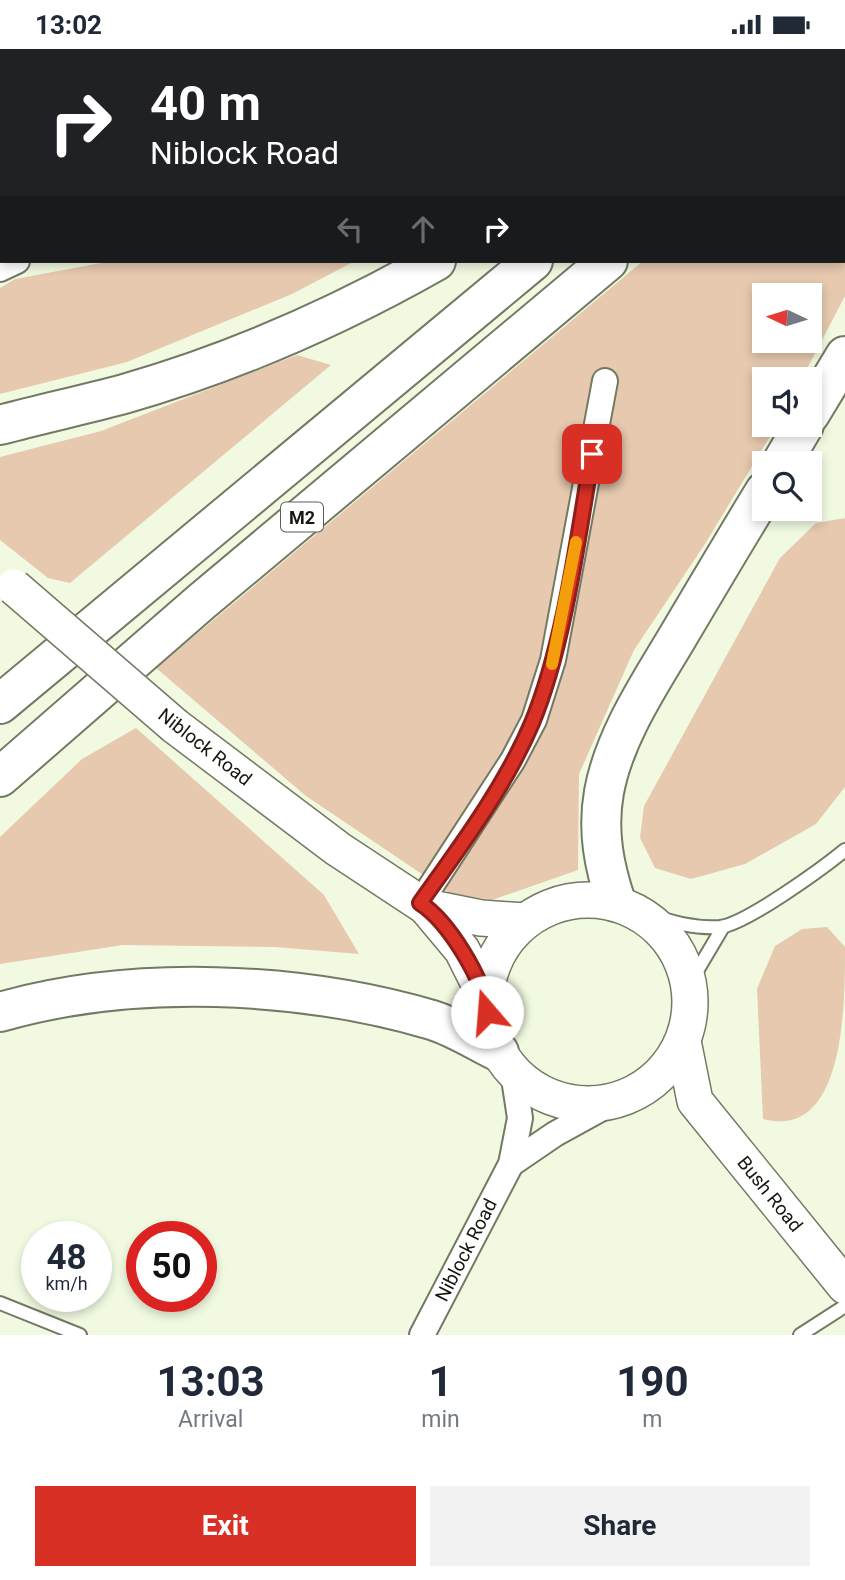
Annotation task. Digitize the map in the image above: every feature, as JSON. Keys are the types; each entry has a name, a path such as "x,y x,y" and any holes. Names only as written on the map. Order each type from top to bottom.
{"highway":[{"path":"0,425 126,393 241,353 379,293 432,263"},
{"name":"M2","path":"0,704 531,263"},
{"name":"M2","path":"0,777 201,602 606,263"},
{"path":"822,394 845,356"},
{"path":"628,907 603,864 601,833 604,792 613,763 639,701 752,513"},
{"path":"0,1012 107,993 197,987 284,992 434,1020 506,1062"}],"main road":[{"name":"Niblock Road","path":"7,581 175,726 338,849 423,905 462,950 486,998"},
{"path":"629,1095 666,1069 687,1025 688,977 676,947 660,927 628,907 584,899 553,905 525,921 503,944 491,970 486,998 489,1026 506,1062 532,1088 554,1098 584,1104 668,1091 695,1101"},
{"name":"Niblock Road","path":"423,905 481,918 525,921"},
{"name":"Bush Road","path":"687,1025 695,1101 845,1286"}],"street":[{"path":"423,905 513,760 534,720 553,660 605,381"},
{"name":"Niblock Road","path":"422,1335 511,1164 520,1118 506,1062"},
{"name":"Niblock Road","path":"511,1164 555,1134 629,1095"}],"lane":[{"path":"628,907 688,927 723,927 809,880 845,850"},
{"path":"687,1025 697,971 723,927"},
{"path":"0,1303 80,1335"},
{"path":"806,1334 845,1306"}],"shaded area":[{"path":"101,263 351,263 292,294 127,362 0,394 0,288 15,279"},
{"path":"641,263 845,263 845,296 822,340 822,283 752,283 752,353 815,353 808,367 752,367 752,437 770,437 761,451 752,451 752,466 705,544 634,650 579,774 578,870 492,900 450,893 306,796 156,668"},
{"path":"297,355 331,365 70,583 48,578 0,540 0,457 101,431"},
{"path":"845,518 845,787 816,824 745,864 691,879 655,868 640,838 644,806 780,558 816,523"},
{"path":"136,728 324,895 359,954 275,947 123,945 0,964 0,837 82,759"},
{"path":"827,927 845,947 844,1001 835,1063 825,1090 810,1110 790,1120 763,1119 757,989 775,946 802,929"}],"slow traffic":[{"path":"552,664 576,542"}],"route":[{"path":"487,1012 486,998 462,950 420,903 450,861 513,760 534,720 553,660 592,454"}]}
